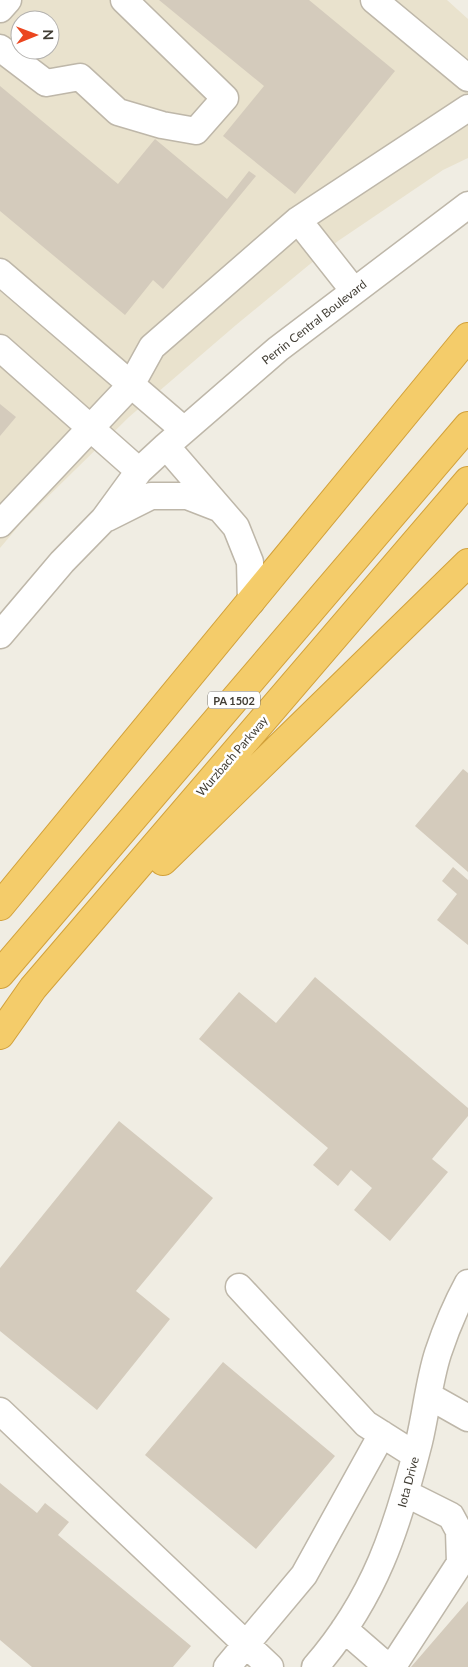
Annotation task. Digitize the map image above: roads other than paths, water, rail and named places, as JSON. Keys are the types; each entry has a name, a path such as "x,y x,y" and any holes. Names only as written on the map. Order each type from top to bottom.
{"highway":[{"path":"0,906 468,337"},
{"name":"PA 1502","path":"0,974 468,426"},
{"name":"Wurzbach Parkway","path":"0,1035 33,988 468,481"},
{"path":"33,988 468,563"}],"street":[{"path":"0,9 8,0"},
{"path":"0,48 46,83 80,77 118,112 162,125 196,131 225,98 124,0"},
{"path":"374,0 468,78"},
{"path":"0,524 131,386 152,346 298,220 468,108"},
{"name":"Perrin Central Boulevard","path":"0,635 62,562 104,519 139,471 278,348 468,205"},
{"path":"298,220 354,291"},
{"path":"0,272 131,386 175,438 221,509 236,527 250,562 250,602"},
{"path":"0,348 139,471"},
{"name":"Perrin Central Boulevard","path":"104,519 152,496 187,496 221,509"},
{"name":"Iota Drive","path":"315,1667 344,1629 376,1574 394,1533 415,1455 438,1354 468,1283"},
{"path":"239,1287 366,1424 415,1455"},
{"path":"429,1396 468,1418"},
{"path":"0,1411 270,1667"},
{"path":"227,1667 304,1575 382,1434"},
{"path":"344,1629 382,1662 395,1662 460,1563 459,1531 451,1516 405,1493"}]}
